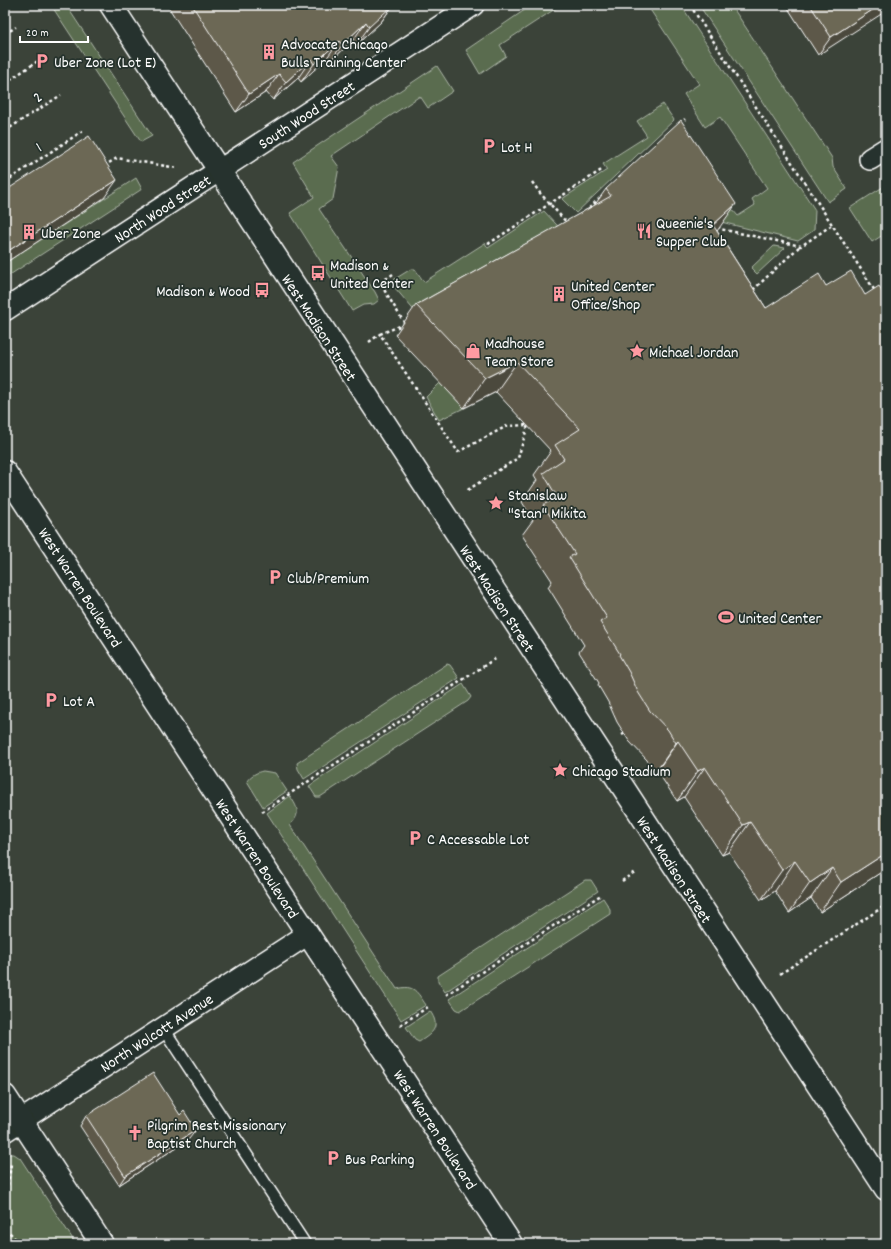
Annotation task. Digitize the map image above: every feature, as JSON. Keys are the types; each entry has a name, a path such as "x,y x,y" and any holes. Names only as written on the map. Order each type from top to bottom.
{"main road":[{"name":"West Madison Street","path":"111,5 886,1190"},
{"name":"West Warren Boulevard","path":"5,472 511,1244"},
{"path":"5,1096 13,1126 102,1244"}],"street":[{"name":"South Wood Street","path":"219,171 473,5"},
{"name":"North Wood Street","path":"5,310 219,171"},
{"name":"North Wolcott Avenue","path":"13,1126 308,934"}],"lane":[{"path":"163,1028 305,1244"}],"path":[{"path":"690,5 878,296"},
{"path":"5,34 16,26"},
{"path":"5,83 38,62"},
{"name":"2","path":"5,131 61,95"},
{"path":"678,126 685,119"},
{"name":"1","path":"5,182 84,130"},
{"path":"101,168 117,158 178,168"},
{"path":"488,244 602,169"},
{"path":"532,182 572,229"},
{"path":"580,217 603,195"},
{"path":"716,223 720,229 801,246"},
{"path":"749,294 801,246 832,225"},
{"path":"393,274 380,284 405,324"},
{"path":"369,342 380,334 412,320"},
{"path":"380,334 458,452 507,426 528,426 518,458 466,492"},
{"path":"262,812 496,658"},
{"path":"622,735 630,730"},
{"path":"622,881 636,871"},
{"path":"446,995 601,895"},
{"path":"780,974 886,905"},
{"path":"400,1025 428,1007"},
{"path":"5,1203 11,1164"},
{"path":"5,1229 20,1244"}],"green space":[{"path":"51,5 66,5 152,136 141,142"},
{"path":"532,5 561,5 500,45 506,56 480,74 466,50"},
{"path":"647,5 681,5 815,210 814,230 798,241 721,222 732,209 738,216 755,205 752,199 767,188 720,117 705,127 684,94 699,84"},
{"path":"699,5 731,5 832,158 833,167 847,189 828,202"},
{"path":"437,66 453,91 428,108 420,96 331,156 339,167 333,199 319,209 379,300 374,304 363,305 352,311 290,213 314,197 293,162"},
{"path":"663,104 674,120 576,213 562,199 607,170 603,164 647,136 637,121"},
{"path":"136,178 142,189 5,278 5,263"},
{"path":"886,185 886,233 872,242 850,208"},
{"path":"544,211 566,235 417,314 390,282 411,269 415,269 424,282 485,243 488,248"},
{"path":"774,246 785,248 757,274 751,268"},
{"path":"441,382 464,408 439,420 426,397"},
{"path":"447,664 450,665 459,678 304,779 298,769 297,763"},
{"path":"463,684 471,697 468,701 320,797 316,797 309,786"},
{"path":"263,771 275,773 287,791 263,807 247,781 254,774"},
{"path":"290,796 295,804 297,814 296,818 290,825 397,989 411,988 426,1005 401,1020 267,813"},
{"path":"585,880 591,880 598,891 445,992 438,981 438,976"},
{"path":"603,898 610,909 610,914 460,1011 456,1009 449,999"},
{"path":"430,1011 435,1021 434,1029 428,1036 419,1042 415,1040 406,1027"},
{"path":"5,1154 14,1154 20,1158 76,1244 5,1244"}],"building":[{"name":"Advocate Chicago Bulls Training Center","path":"192,5 393,5 369,27 366,22 342,45 339,41 314,64 311,59 286,82 279,74 249,94"},
{"path":"810,5 880,5 831,37"},
{"name":"United Center","path":"681,120 736,204 713,225 766,308 819,274 826,286 851,271 865,295 879,286 886,298 886,853 841,882 832,868 810,883 795,861 782,870 750,822 743,825 705,767 698,771 678,741 676,743 668,730 650,711 638,692 619,655 620,654 600,622 607,618 569,557 575,554 543,505 557,497 543,473 564,459 555,445 580,429 517,362 485,378 416,305 611,196 606,189"},
{"name":"Uber Zone","path":"89,136 117,180 5,253 5,191"},
{"name":"Pilgrim Rest Missionary Baptist Church","path":"153,1073 180,1115 184,1111 196,1130 125,1176 86,1116"}],"place":[{"name":"Advocate Chicago Bulls Training Center","path":"269,52"},
{"name":"Uber Zone (Lot E)","path":"42,61"},
{"name":"Lot H","path":"489,146"},
{"name":"Queenie's Supper Club","path":"644,231"},
{"name":"Uber Zone","path":"29,232"},
{"name":"Madison & United Center","path":"318,273"},
{"name":"Madison & Wood","path":"262,290"},
{"name":"United Center Office/Shop","path":"559,294"},
{"name":"Madhouse Team Store","path":"473,351"},
{"name":"Michael Jordan","path":"637,351"},
{"name":"Stanislaw \"Stan\" Mikita","path":"496,503"},
{"name":"Club/Premium","path":"275,577"},
{"name":"United Center","path":"726,617"},
{"name":"Lot A","path":"51,700"},
{"name":"Chicago Stadium","path":"560,770"},
{"name":"C Accessable Lot","path":"415,838"},
{"name":"Pilgrim Rest Missionary Baptist Church","path":"135,1133"},
{"name":"Bus Parking","path":"333,1158"}]}
